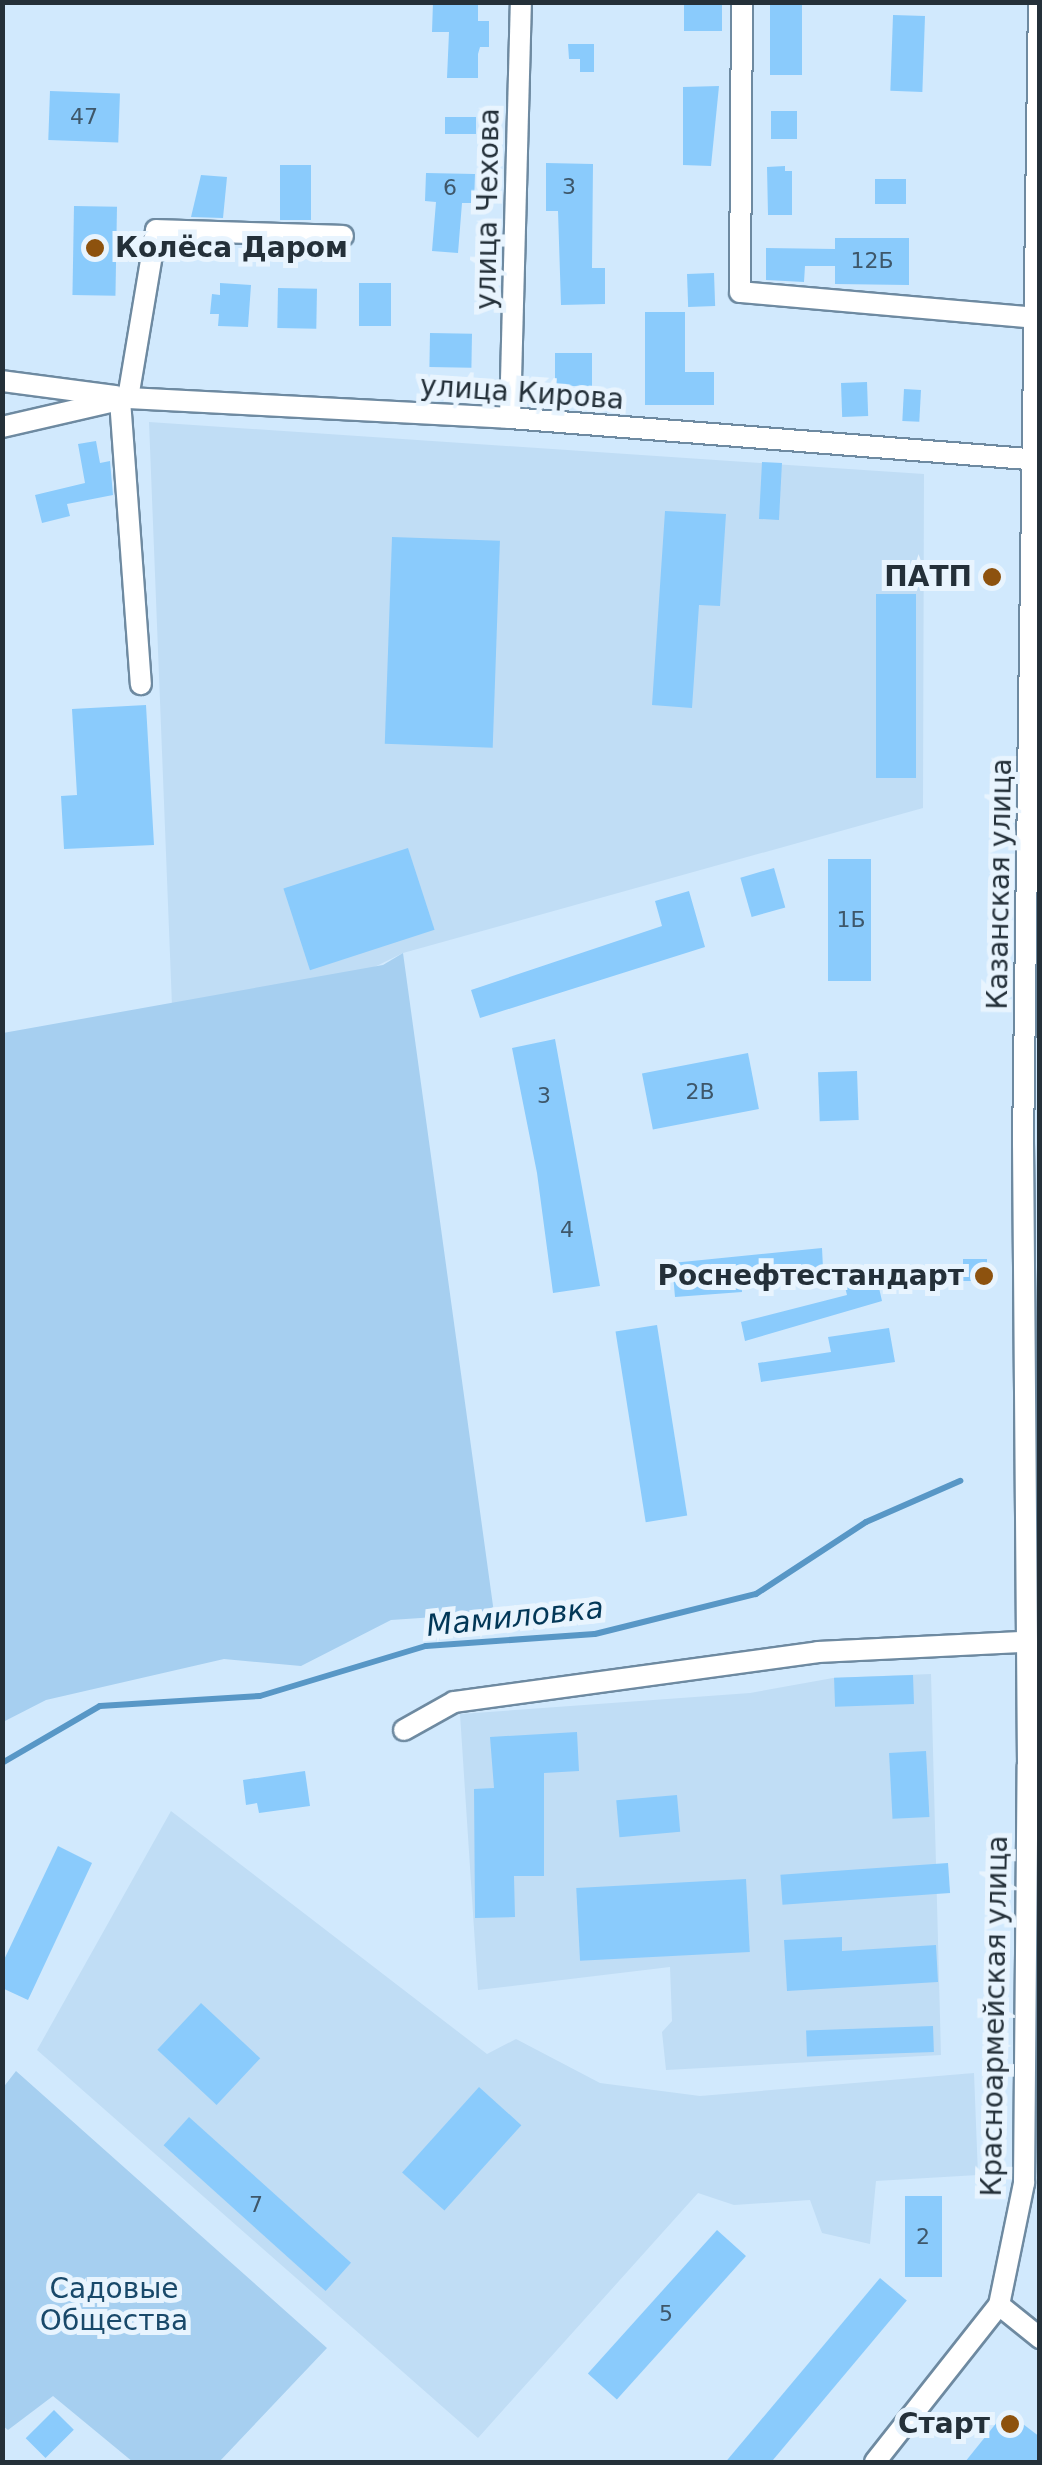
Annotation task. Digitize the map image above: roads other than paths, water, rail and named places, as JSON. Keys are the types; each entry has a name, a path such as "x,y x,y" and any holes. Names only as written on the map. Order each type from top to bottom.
{"street":[{"name":"улица Чехова","path":"510,418 521,2"},
{"path":"742,2 740,292 1036,318"},
{"name":"Казанская улица","path":"1034,1770 1026,1642 1032,1563 1039,2"},
{"path":"141,684 124,399 156,230 343,236"},
{"path":"2,381 124,399"},
{"name":"улица Кирова","path":"2,427 124,399 510,418 1036,460"},
{"path":"404,1730 454,1702 818,1652 1026,1642"},
{"name":"Красноармейская улица","path":"875,2462 999,2304 1024,2183 1034,1770"},
{"path":"999,2304 1040,2338"}],"waterway":[{"name":"Мамиловка","path":"2,1763 100,1706 260,1696 426,1646 595,1634 756,1594 866,1522 960,1481"}],"place":[{"name":"Колёса Даром","path":"95,248"},
{"name":"ПАТП","path":"992,577"},
{"name":"Роснефтестандарт","path":"984,1276"},
{"name":"Старт","path":"1010,2424"}],"park label":[{"name":"Садовые Общества","path":"114,2305"}]}
